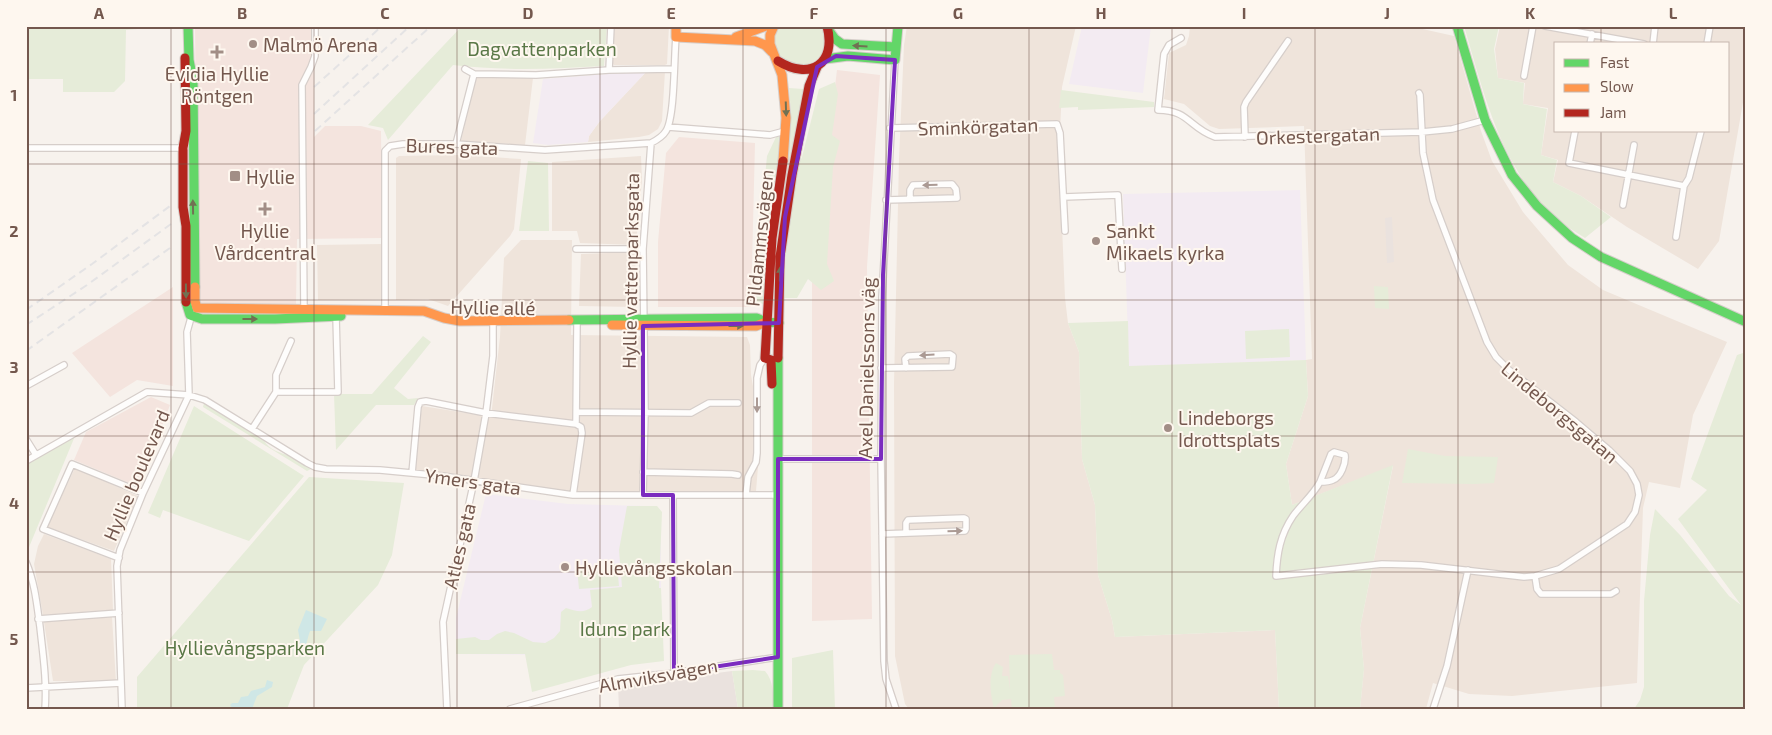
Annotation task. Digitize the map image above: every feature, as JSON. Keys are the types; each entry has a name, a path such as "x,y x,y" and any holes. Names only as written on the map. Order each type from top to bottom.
{"street":[{"path":"304,313 302,85 312,67 315,56 316,26"},
{"path":"609,70 611,26"},
{"path":"651,143 660,138 668,127 673,89 676,26"},
{"path":"729,40 766,26"},
{"path":"772,52 770,35 774,26"},
{"name":"Axel Danielssons väg","path":"896,709 889,692 884,671 881,368 886,200 898,26"},
{"path":"1457,26 1485,120 1506,164 1528,197 1548,218 1585,248 1601,257 1746,322"},
{"path":"1524,76 1533,26"},
{"path":"1545,26 1634,42"},
{"path":"1653,42 1655,26"},
{"path":"1706,42 1710,26"},
{"path":"829,29 835,39 842,44 896,47"},
{"path":"825,59 830,50 829,29"},
{"name":"Hyllie boulevard","path":"122,709 118,566 120,550 143,493 189,395 187,332 194,312 186,303 186,226 183,207 188,148 185,56 188,31"},
{"path":"1590,42 1592,34"},
{"path":"676,37 755,42 765,45 772,52"},
{"name":"Orkestergatan","path":"1182,38 1170,44 1164,54 1158,110 1178,112 1204,133 1215,137 1422,132 1452,129 1485,120"},
{"path":"1245,137 1244,112 1246,102 1288,41"},
{"name":"Pildammsvägen","path":"772,52 778,61 785,97 783,167 772,238 765,358 771,360 773,395 777,414"},
{"path":"778,61 796,71 810,70 825,59 836,56 895,60"},
{"name":"Pildammsvägen","path":"778,709 777,414 780,257 785,218 809,86 816,66"},
{"path":"464,69 474,74 536,75 609,70 674,69"},
{"path":"456,144 474,74"},
{"name":"Lindeborgsgatan","path":"1320,482 1333,480 1338,476 1346,460 1345,454 1334,452 1331,454 1320,482 1293,516 1284,531 1276,554 1276,576 1382,564 1422,565 1524,577 1536,576 1559,569 1627,524 1635,512 1639,501 1639,490 1630,471 1576,422 1509,370 1493,352 1482,330 1433,200 1426,174 1419,93"},
{"name":"Sminkörgatan","path":"890,128 1057,124 1060,133 1064,195"},
{"path":"668,127 770,135 785,131"},
{"path":"1575,132 1569,163 1684,186"},
{"path":"1676,237 1684,186 1689,178 1701,132"},
{"name":"Bures gata","path":"385,310 385,151 393,144 456,144 544,150 651,143"},
{"name":"Hyllie vattenparksgata","path":"643,495 645,412 643,249 651,143"},
{"path":"1623,205 1634,145"},
{"path":"26,148 188,148"},
{"path":"886,200 957,198 956,189 952,184 914,185 910,190 910,199"},
{"path":"1065,231 1064,195 1118,195 1122,269"},
{"path":"576,249 643,249"},
{"name":"Hyllie allé","path":"194,312 304,313 385,310 424,311 460,321 643,323"},
{"name":"Hyllie allé","path":"304,313 336,316 416,314 424,315 446,324 493,325 643,323 757,318 766,322 779,323"},
{"path":"276,392 338,392 336,316"},
{"path":"576,424 577,324"},
{"name":"Atles gata","path":"447,709 442,622 474,481 486,413 493,356 493,325"},
{"path":"252,429 276,392 276,375 291,341"},
{"path":"881,368 906,368 952,366 953,356 950,354 908,356 905,359 906,368"},
{"path":"746,495 748,477 756,462 757,378 760,365 765,358"},
{"path":"26,386 64,365"},
{"name":"Ymers gata","path":"26,461 147,392 189,395 205,400 315,467 326,469 412,473 573,495 778,495"},
{"path":"412,473 418,407 420,402 426,401 486,413 576,424 581,427 582,434 573,495"},
{"path":"577,412 690,413 709,402 738,403"},
{"path":"26,439 36,455"},
{"path":"778,459 881,459"},
{"path":"119,558 42,529 72,464 143,493"},
{"path":"643,472 738,475"},
{"path":"673,495 674,673"},
{"path":"882,534 965,531 966,519 908,520 906,523 906,533"},
{"path":"26,562 33,578 46,687 45,709"},
{"path":"1433,709 1448,666 1468,570"},
{"path":"1536,576 1537,589 1541,594 1610,594 1616,591"},
{"path":"38,619 119,613"},
{"name":"Almviksvägen","path":"510,709 618,679 674,673 778,656"},
{"path":"26,688 121,683"}],"highlighted area":[{"path":"836,56 895,60 883,275 881,459 778,459 778,657 674,673 673,495 643,495 643,326 779,323 785,217 817,67"}],"shaded area":[{"path":"195,26 313,26 314,137 325,126 361,126 381,131 382,238 297,239 296,304 198,306"},
{"path":"613,26 669,26 667,64 614,65 611,62"},
{"path":"907,26 1076,26 1062,87 1059,154 1065,298 1068,323 1079,352 1082,459 1095,505 1098,575 1112,620 1115,637 1275,630 1279,709 909,709 905,704 895,656 894,384 899,159 904,45"},
{"path":"1082,26 1151,26 1143,93 1069,84"},
{"path":"1190,26 1409,26 1454,36 1481,131 1492,161 1523,212 1568,265 1603,290 1727,342 1693,415 1680,488 1649,482 1643,508 1637,683 1512,696 1469,694 1433,683 1426,709 1360,709 1364,669 1360,628 1393,466 1292,505 1286,464 1308,396 1306,360 1312,359 1304,126 1219,129 1210,126 1184,104 1164,99 1169,53 1186,45"},
{"path":"1500,26 1746,26 1746,85 1719,241 1698,269 1627,227 1581,196 1553,182 1558,160 1541,155 1548,108 1523,104 1525,83 1498,78 1495,49"},
{"path":"837,70 880,75 867,267 872,619 812,621 812,275"},
{"path":"647,71 665,71 662,121 658,129 649,135 639,137 588,142 589,136 600,121"},
{"path":"647,71 600,121 589,136 588,142 548,145 533,143 543,79"},
{"path":"476,76 533,78 525,145 461,141"},
{"path":"679,137 755,143 751,307 658,307 658,242 666,153"},
{"path":"461,155 521,159 514,229 510,236 448,306 428,299 396,300 396,158 399,156"},
{"path":"641,156 642,180 636,245 580,243 577,231 552,231 552,162"},
{"path":"1300,190 1306,360 1129,367 1123,194"},
{"path":"1392,217 1394,262 1387,263 1385,218"},
{"path":"521,240 572,240 571,335 747,337 750,345 751,375 761,431 756,491 567,493 456,474 414,472 422,406 491,417 500,337 504,258"},
{"path":"382,244 383,299 318,300 317,245"},
{"path":"636,252 634,307 579,306 581,254"},
{"path":"173,287 173,386 137,380 110,397 72,353"},
{"path":"151,397 170,405 139,487 74,460 86,432"},
{"path":"75,468 138,496 114,551 47,527"},
{"name":"Hyllievångsskolan","path":"486,494 568,504 645,506 661,513 661,588 639,591 565,655 456,654 456,618"},
{"path":"44,534 111,559 113,610 43,615 34,564 38,546"},
{"path":"112,617 116,682 53,681 44,622"},
{"path":"732,671 738,709 619,709 618,686"}],"green space":[{"path":"26,26 138,26 138,29 126,30 125,81 114,92 63,92 63,79 26,79"},
{"name":"Dagvattenparken","path":"462,26 607,26 604,66 528,69 453,65 388,140 383,128 368,125"},
{"path":"779,26 822,26 826,38 824,49 819,58 801,66 791,65 782,59 775,43 776,31"},
{"path":"1464,26 1499,26 1494,49 1498,78 1524,83 1523,104 1547,109 1541,155 1557,160 1553,182 1581,196 1611,217 1585,238 1559,221 1539,201 1509,156 1488,105"},
{"path":"835,82 838,94 832,135 840,141 833,167 827,264 834,281 821,290 808,279 797,298 784,298 788,216 793,177 802,157 819,89"},
{"path":"789,88 803,89 798,123 787,166 791,112"},
{"path":"1061,90 1154,102 1154,107 1078,110 1078,107 1059,108"},
{"path":"779,136 778,162 767,250 759,241 767,156 776,137"},
{"path":"528,161 548,163 549,231 519,231"},
{"path":"762,252 767,262 764,304 752,303 752,292 758,293 762,289 759,277 758,254"},
{"path":"1374,286 1388,287 1389,309 1375,308"},
{"path":"1128,321 1129,366 1306,360 1308,396 1286,464 1292,505 1393,465 1360,628 1364,669 1360,709 1279,709 1275,630 1115,637 1112,620 1098,575 1095,505 1082,459 1079,352 1068,323"},
{"path":"1289,329 1290,357 1246,359 1245,331"},
{"path":"423,336 431,342 394,388 408,399 418,398 414,405 376,405 336,450 334,394 372,394"},
{"path":"1746,352 1746,709 1634,709 1640,700 1644,687 1644,601 1650,535 1655,509 1680,535 1729,596 1741,605 1678,519 1707,490 1691,479 1737,355"},
{"path":"204,403 264,440 272,449 293,457 311,469 307,471 203,407"},
{"path":"194,406 304,476 249,541 163,510 160,518 148,513"},
{"path":"75,436 27,552 26,464"},
{"path":"1408,449 1445,456 1498,457 1494,483 1402,483"},
{"name":"Hyllievångsparken","path":"309,477 404,483 392,555 378,585 304,665 287,709 137,709 137,677"},
{"name":"Iduns park","path":"627,506 657,506 662,512 659,588 661,588 664,661 631,665 532,692 525,654 456,654 456,639 475,637 481,640 489,640 505,631 533,642 545,643 554,638 560,631 561,612 566,608 582,611 592,607 590,590 622,587 619,550"},
{"path":"617,564 619,586 579,589 577,568"},
{"path":"833,650 835,709 792,709 792,658"},
{"path":"1052,654 1054,670 1060,670 1060,673 1063,675 1065,696 1054,697 1055,709 1012,709 1011,699 1002,700 994,708 990,684 993,668 996,663 1003,667 1002,676 1008,676 1010,689 1009,655"},
{"path":"732,671 765,671 768,675 772,688 774,709 738,709"}],"water":[{"path":"306,610 327,619 321,631 310,631 306,646 300,655 296,657 293,648 300,641 298,630"},
{"path":"267,680 273,682 272,687 257,696 252,709 233,709 230,705 232,703 238,703 241,697 248,696 251,691 265,687"}],"railway":[{"path":"314,87 382,26"},
{"path":"314,114 410,26"},
{"path":"315,131 431,26"},
{"path":"26,310 170,206"},
{"path":"26,325 87,285 171,224"},
{"path":"26,351 170,248"}],"traffic: fast":[{"path":"188,26 189,60 193,80 195,287"},
{"path":"825,59 848,56 895,60 898,26"},
{"path":"1457,26 1485,120 1512,175 1537,206 1572,238 1601,257 1746,322"},
{"path":"830,32 842,44 896,47"},
{"path":"186,302 190,315 202,319 275,319 341,316"},
{"path":"569,320 757,318 766,322 779,323"},
{"path":"778,358 778,709"}],"traffic: slow":[{"path":"676,26 676,37 755,41 765,45 772,52"},
{"path":"736,37 766,26"},
{"path":"774,26 770,35 770,44 782,75 786,118 783,161"},
{"path":"195,287 197,308 424,311 460,321 569,320"},
{"path":"612,325 756,326 766,322"}],"traffic: jam":[{"path":"778,61 790,67 801,69 810,69 818,65 824,59 828,50 827,26"},
{"path":"185,58 186,131 183,148 183,207 186,226 186,302"},
{"path":"778,358 780,257 792,175 809,86 817,67"},
{"path":"772,384 771,360 765,358 772,238 783,161"}],"place":[{"name":"Malmö Arena","path":"253,44"},
{"name":"Evidia Hyllie Röntgen","path":"217,52"},
{"name":"Hyllie","path":"235,176"},
{"name":"Hyllie Vårdcentral","path":"265,209"},
{"name":"Sankt Mikaels kyrka","path":"1096,241"},
{"name":"Lindeborgs Idrottsplats","path":"1168,428"},
{"name":"Hyllievångsskolan","path":"565,567"}]}
